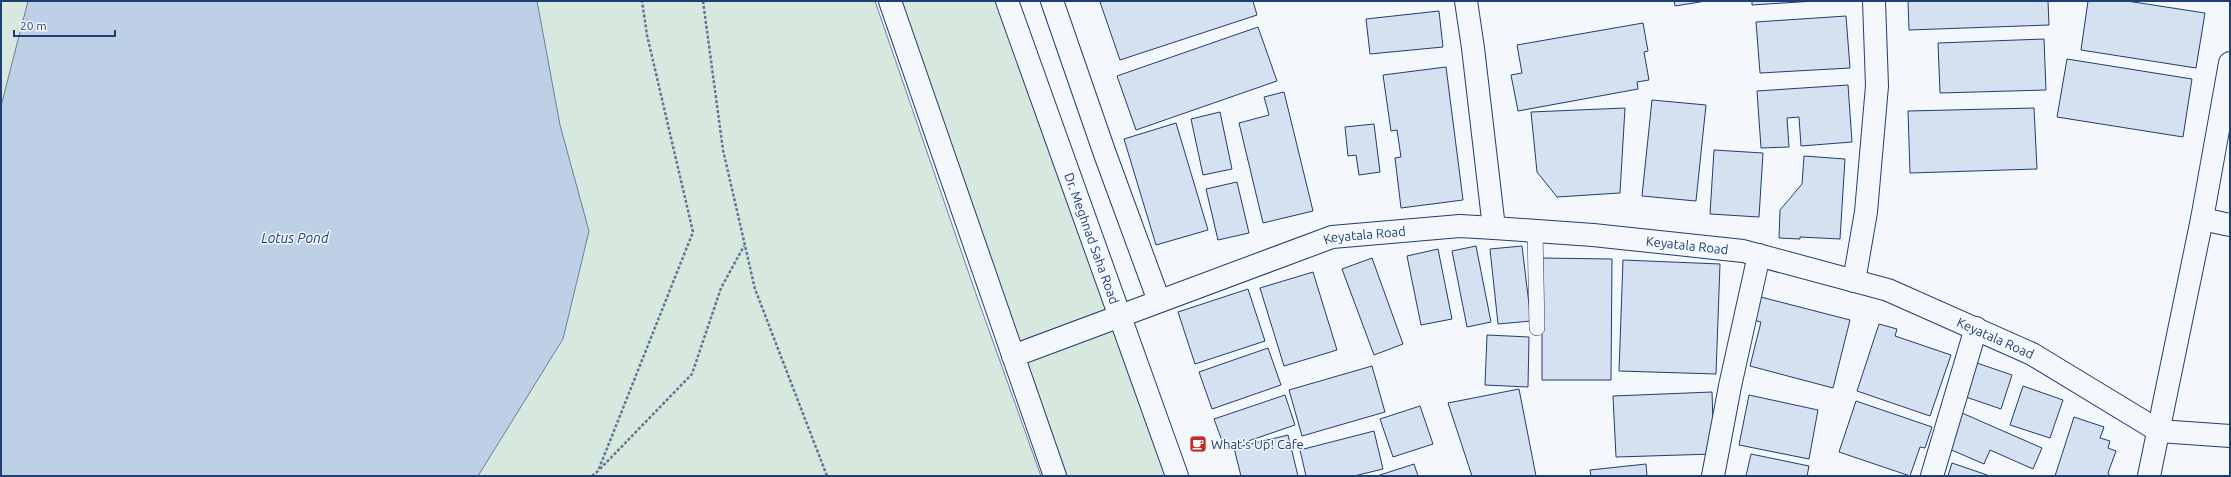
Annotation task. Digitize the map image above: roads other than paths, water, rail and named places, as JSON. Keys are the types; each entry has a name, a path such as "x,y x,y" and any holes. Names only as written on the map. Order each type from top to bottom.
{"street":[{"path":"890,1 1056,476"},
{"name":"Dr. Meghnad Saha Road","path":"1007,1 1177,476"},
{"path":"1052,1 1105,154 1160,300"},
{"path":"1466,1 1474,48 1494,228"},
{"path":"1854,281 1866,212 1876,86 1874,1"},
{"path":"2149,476 2202,219 2223,135 2230,63"},
{"path":"2202,219 2230,225"},
{"name":"Keyatala Road","path":"1014,356 1119,315 1332,237 1460,226 1593,234 1743,250 1888,290 2032,354 2159,431 2230,436"},
{"path":"1713,476 1730,386 1759,255"},
{"path":"1932,476 1976,328"}],"lane":[{"path":"1535,231 1537,328"}],"water":[{"name":"Lotus Pond","path":"28,1 537,1 560,125 589,231 563,339 478,476 1,476 1,106"}],"place":[{"name":"What's Up! Cafe","path":"1198,444"}]}
